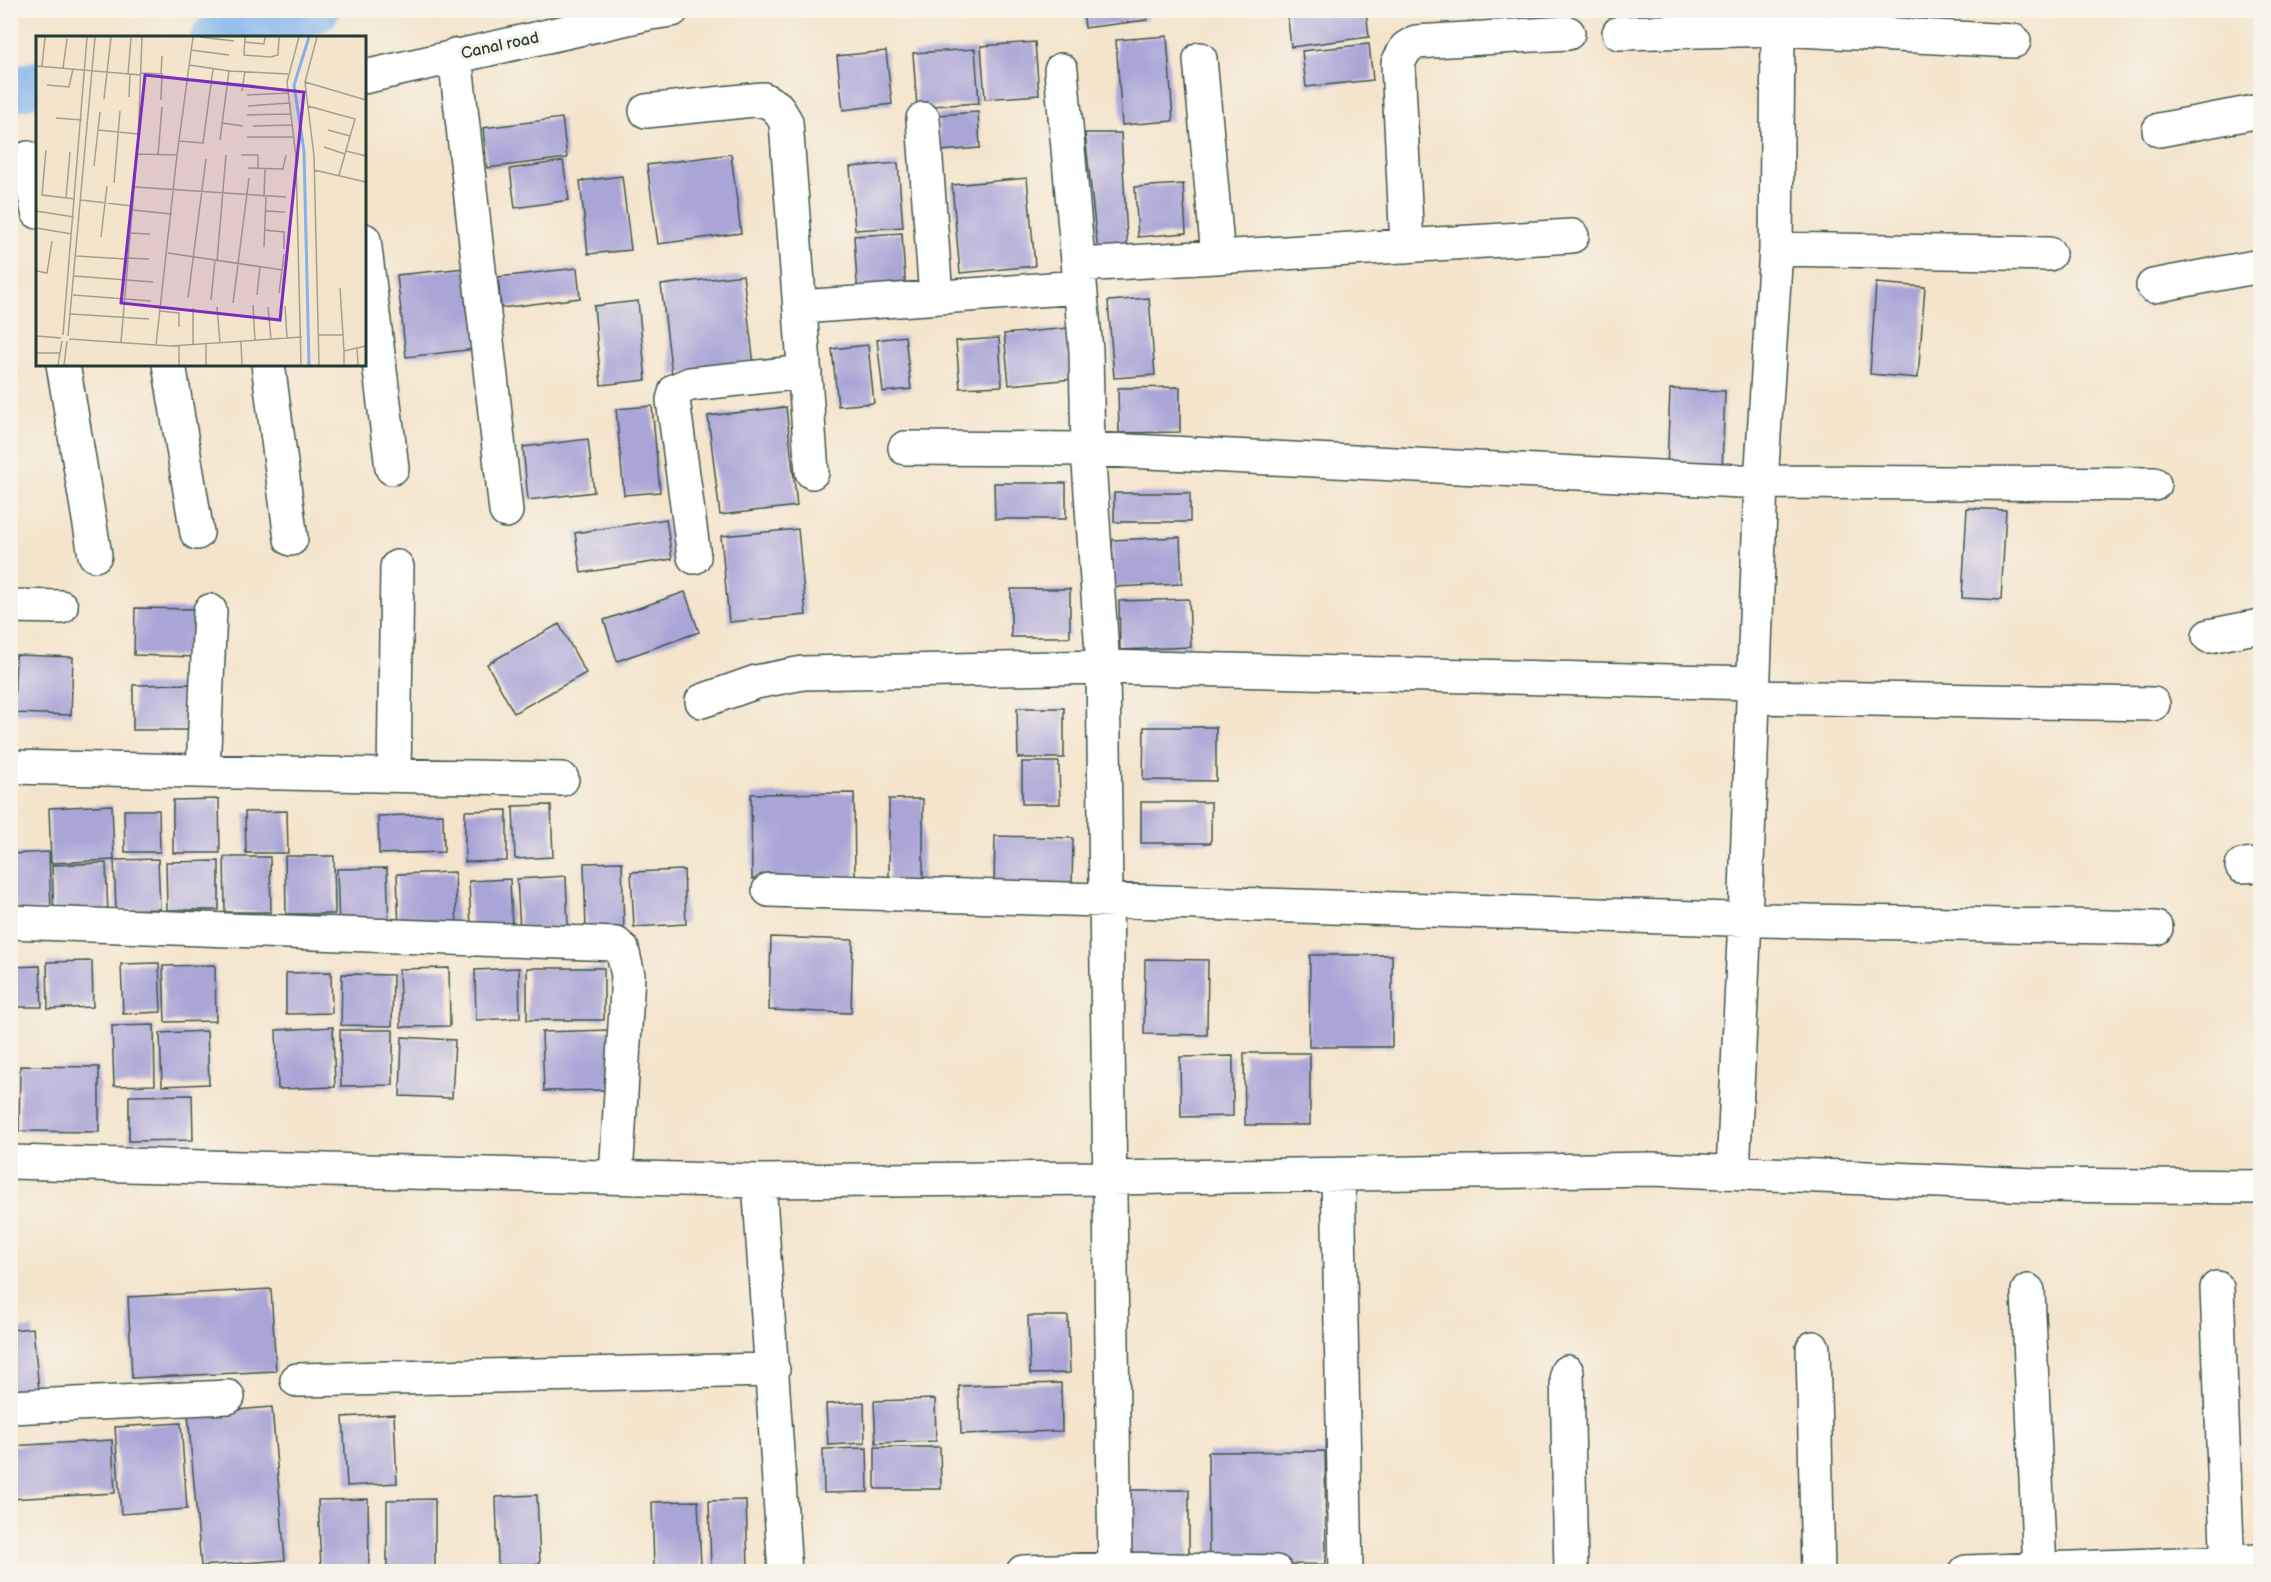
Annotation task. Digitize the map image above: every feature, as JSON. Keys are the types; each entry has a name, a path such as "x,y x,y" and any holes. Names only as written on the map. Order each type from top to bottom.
{"street":[{"name":"Canal road","path":"366,77 455,55 672,10"},
{"path":"1733,1172 1761,482 1776,249 1778,30"},
{"path":"1619,33 1778,30 2014,41"},
{"path":"1407,246 1398,63 1406,48 1416,42 1568,33"},
{"path":"455,55 506,511"},
{"path":"1200,59 1218,257"},
{"path":"1061,70 1086,351 1088,449 1103,667 1115,1569"},
{"path":"646,111 764,99 777,106 786,122 812,472"},
{"path":"2159,130 2260,111"},
{"path":"923,119 936,297"},
{"path":"25,158 36,204"},
{"path":"800,307 936,297 1218,257 1572,236"},
{"path":"1776,249 2049,254"},
{"path":"366,256 392,468"},
{"path":"2153,286 2260,266"},
{"path":"63,366 95,555"},
{"path":"169,366 197,533"},
{"path":"268,366 291,539"},
{"path":"694,557 673,400 676,390 690,384 805,372"},
{"path":"905,448 1088,449 1761,482 2154,484"},
{"path":"394,775 397,567"},
{"path":"10,606 61,607"},
{"path":"202,771 210,611"},
{"path":"2209,636 2260,626"},
{"path":"702,701 756,682 803,673 1103,667 2153,704"},
{"path":"10,767 562,779"},
{"path":"769,890 1745,919 2156,928"},
{"path":"10,922 616,944 622,949 628,975 616,1177"},
{"path":"10,1162 759,1181 1652,1169 2034,1185 2260,1187"},
{"path":"1338,1174 1346,1572"},
{"path":"759,1181 785,1572"},
{"path":"2217,1288 2228,1567"},
{"path":"2028,1291 2040,1570"},
{"path":"1813,1348 1818,1572"},
{"path":"297,1380 773,1370"},
{"path":"1567,1372 1571,1572"},
{"path":"10,1407 228,1396"},
{"path":"1966,1572 2228,1567 2260,1561"},
{"path":"1023,1572 1115,1569 1276,1572"}],"building":[{"path":"1083,10 1146,10 1147,20 1085,28"},
{"path":"1287,10 1366,10 1369,37 1291,47"},
{"path":"1167,36 1173,121 1122,125 1116,40"},
{"path":"1035,42 1039,95 985,99 981,46"},
{"path":"1369,44 1373,80 1306,87 1302,51"},
{"path":"975,49 979,103 917,107 913,53"},
{"path":"886,51 892,104 843,110 837,56"},
{"path":"978,112 980,148 941,151 938,115"},
{"path":"562,118 567,158 487,168 483,128"},
{"path":"1085,133 1121,133 1128,256 1098,253"},
{"path":"731,154 741,233 658,244 647,165"},
{"path":"563,161 569,200 515,208 510,169"},
{"path":"898,163 903,227 855,230 850,167"},
{"path":"622,176 631,250 588,254 580,181"},
{"path":"1027,178 1035,266 960,273 952,185"},
{"path":"1183,184 1186,233 1138,237 1135,187"},
{"path":"902,233 906,294 858,297 854,236"},
{"path":"475,267 484,348 406,357 397,275"},
{"path":"577,268 580,298 501,308 498,277"},
{"path":"743,275 754,365 672,375 661,285"},
{"path":"1876,283 1925,287 1918,378 1870,374"},
{"path":"1149,298 1155,375 1114,378 1108,301"},
{"path":"638,301 646,380 601,385 594,306"},
{"path":"1069,328 1074,379 1009,385 1004,334"},
{"path":"905,336 911,389 883,392 877,340"},
{"path":"999,338 1002,386 960,388 956,341"},
{"path":"868,345 874,403 838,406 832,349"},
{"path":"1180,387 1180,432 1119,433 1118,388"},
{"path":"1670,389 1725,391 1722,471 1667,469"},
{"path":"652,406 660,492 624,495 616,409"},
{"path":"786,407 797,506 720,515 708,416"},
{"path":"588,439 594,492 528,500 523,447"},
{"path":"994,483 1066,483 1066,519 995,519"},
{"path":"1114,493 1190,493 1190,522 1114,522"},
{"path":"1967,508 2006,510 2001,600 1962,598"},
{"path":"666,519 672,559 581,573 575,533"},
{"path":"798,529 806,615 729,622 721,536"},
{"path":"1180,537 1182,584 1114,587 1112,540"},
{"path":"1011,589 1070,589 1070,637 1011,637"},
{"path":"685,592 699,632 617,661 604,620"},
{"path":"1189,599 1191,647 1120,650 1119,601"},
{"path":"135,608 196,609 195,657 134,655"},
{"path":"559,624 586,673 514,713 487,664"},
{"path":"16,655 73,657 71,715 14,713"},
{"path":"193,684 194,730 133,730 133,685"},
{"path":"1017,708 1064,708 1064,758 1018,758"},
{"path":"1144,727 1216,727 1216,781 1143,780"},
{"path":"1022,762 1059,762 1060,804 1022,804"},
{"path":"854,793 855,878 752,879 751,794"},
{"path":"219,799 220,853 173,853 173,800"},
{"path":"889,799 923,799 923,888 889,888"},
{"path":"1141,802 1211,802 1211,843 1141,843"},
{"path":"112,805 114,860 51,863 49,808"},
{"path":"551,805 553,857 515,859 513,806"},
{"path":"124,810 159,810 160,852 125,852"},
{"path":"507,810 507,861 465,862 465,811"},
{"path":"287,811 288,853 246,853 245,812"},
{"path":"443,814 444,852 379,854 378,816"},
{"path":"995,836 1073,838 1072,888 994,886"},
{"path":"49,852 51,910 10,912 10,854"},
{"path":"285,856 334,856 335,914 286,914"},
{"path":"224,857 270,857 271,912 225,912"},
{"path":"158,859 160,909 116,910 114,860"},
{"path":"219,861 219,910 167,910 166,862"},
{"path":"622,862 624,931 586,931 584,863"},
{"path":"106,863 108,915 54,916 52,865"},
{"path":"387,868 389,928 339,930 337,869"},
{"path":"684,870 686,924 634,927 631,872"},
{"path":"455,872 457,929 399,931 397,874"},
{"path":"566,876 568,928 520,931 517,879"},
{"path":"510,879 512,928 471,930 469,881"},
{"path":"771,937 853,940 851,1013 769,1010"},
{"path":"1310,955 1392,955 1392,1047 1309,1047"},
{"path":"1145,959 1208,960 1207,1035 1144,1034"},
{"path":"92,961 93,1007 48,1009 47,962"},
{"path":"159,963 161,1012 123,1014 121,964"},
{"path":"215,965 216,1021 165,1022 163,966"},
{"path":"40,966 42,1007 10,1007 10,967"},
{"path":"449,968 450,1026 401,1027 399,969"},
{"path":"519,968 520,1018 476,1020 475,970"},
{"path":"527,968 604,968 604,1020 527,1020"},
{"path":"331,972 332,1013 286,1014 286,973"},
{"path":"342,974 393,975 392,1026 341,1025"},
{"path":"154,1025 155,1085 114,1086 112,1026"},
{"path":"333,1027 335,1087 278,1089 276,1030"},
{"path":"340,1030 393,1030 393,1085 341,1086"},
{"path":"610,1030 612,1090 544,1091 542,1032"},
{"path":"207,1031 209,1084 162,1086 160,1033"},
{"path":"402,1037 455,1040 452,1098 400,1096"},
{"path":"1244,1053 1310,1053 1310,1125 1245,1125"},
{"path":"1233,1056 1233,1116 1181,1117 1180,1057"},
{"path":"20,1066 99,1067 99,1132 19,1131"},
{"path":"192,1095 193,1140 129,1141 129,1096"},
{"path":"271,1289 276,1371 132,1378 128,1297"},
{"path":"1028,1316 1068,1316 1070,1373 1030,1374"},
{"path":"33,1328 40,1401 10,1404 10,1330"},
{"path":"1061,1383 1062,1431 961,1434 959,1386"},
{"path":"935,1399 936,1441 876,1443 874,1401"},
{"path":"864,1402 865,1443 828,1445 826,1404"},
{"path":"272,1407 285,1560 201,1566 188,1414"},
{"path":"394,1414 397,1483 347,1486 343,1417"},
{"path":"181,1423 187,1509 121,1514 115,1427"},
{"path":"112,1440 115,1493 10,1499 10,1446"},
{"path":"875,1447 940,1447 941,1489 875,1489"},
{"path":"867,1448 868,1492 824,1493 823,1449"},
{"path":"1325,1451 1326,1564 1209,1565 1208,1452"},
{"path":"1116,1490 1189,1490 1189,1561 1116,1561"},
{"path":"537,1495 540,1564 498,1565 496,1497"},
{"path":"368,1499 369,1568 321,1569 318,1500"},
{"path":"435,1499 435,1568 387,1568 387,1500"},
{"path":"746,1500 748,1566 711,1567 709,1501"},
{"path":"698,1501 701,1566 654,1567 652,1502"}],"waterway":[{"path":"220,36 317,10"},
{"path":"10,90 36,84"}]}
